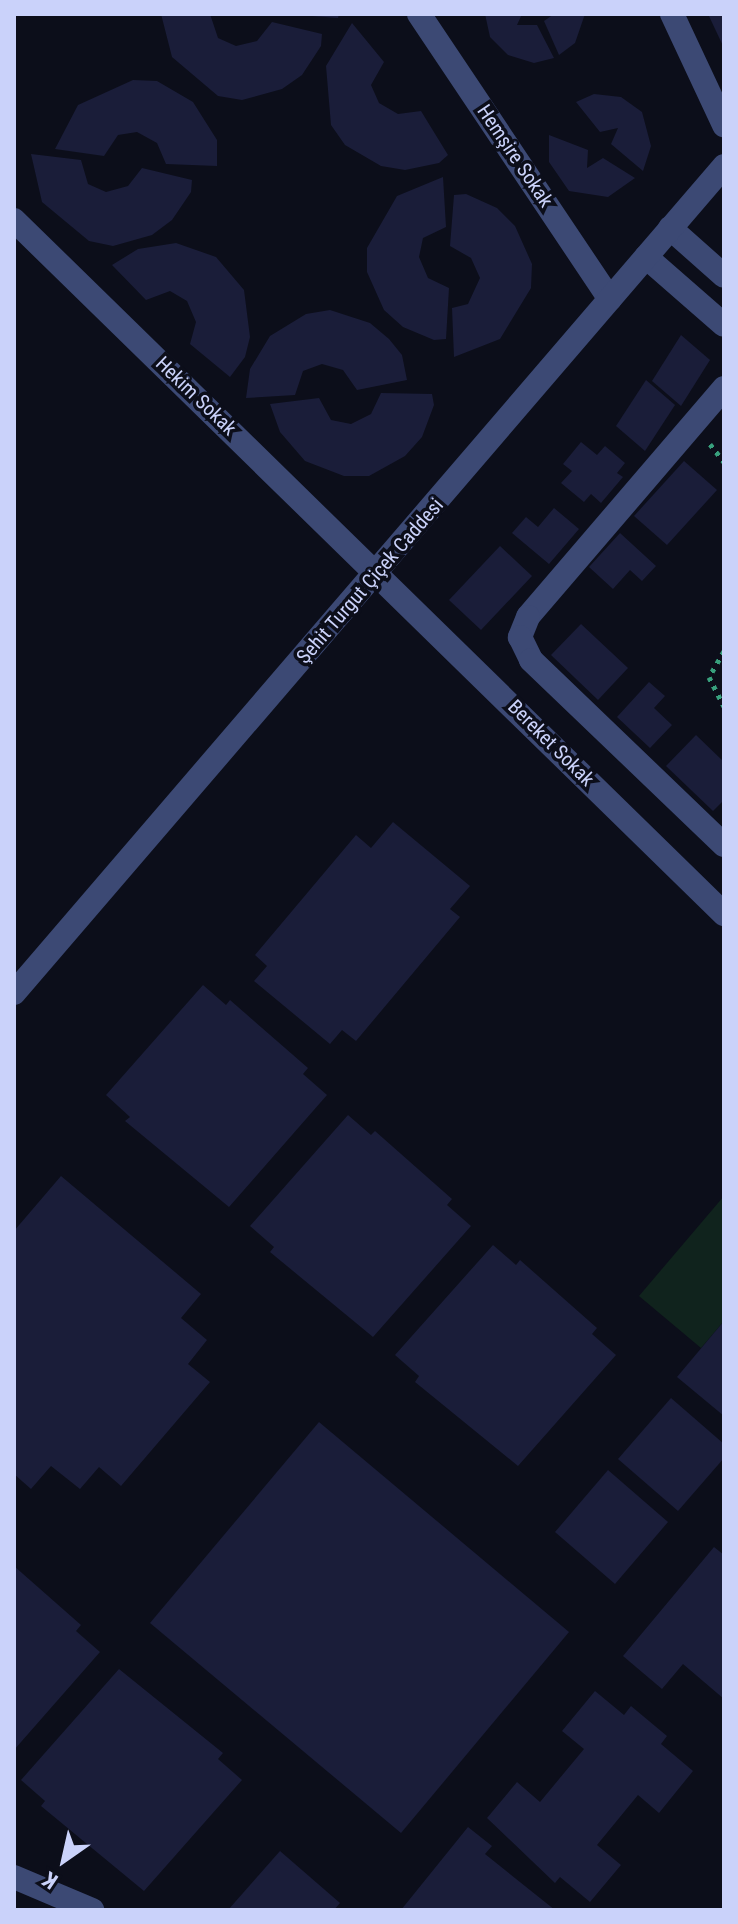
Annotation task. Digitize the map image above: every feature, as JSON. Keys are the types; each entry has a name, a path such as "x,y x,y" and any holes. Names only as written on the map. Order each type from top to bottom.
{"street":[{"name":"Hemşire Sokak","path":"419,14 610,299"},
{"path":"672,14 724,125"},
{"name":"Şehit Turgut Çiçek Caddesi","path":"14,993 724,166"},
{"name":"Hekim Sokak","path":"14,220 378,572"},
{"path":"670,228 724,276"},
{"path":"646,257 724,325"},
{"path":"724,388 528,617 520,637 531,660 724,845"},
{"name":"Bereket Sokak","path":"378,572 724,914"},
{"path":"14,1877 92,1910"}],"path":[{"path":"724,651 709,677 724,706"}],"green space":[{"path":"724,1196 724,1321 701,1348 639,1296"}],"building":[{"path":"161,14 210,14 218,38 236,46 257,41 272,22 322,34 321,46 302,75 282,89 242,100 218,96 172,57"},
{"path":"286,14 339,14 338,18"},
{"path":"485,14 522,14 517,25 537,25 554,58 534,63 508,55 490,37"},
{"path":"554,14 585,14 575,43 559,55 544,21"},
{"path":"708,14 724,14 724,48"},
{"path":"352,23 384,62 371,85 379,103 398,114 421,111 448,155 439,163 405,170 381,166 345,145 331,125 326,66"},
{"path":"133,80 157,81 193,102 217,140 217,166 166,164 157,143 137,132 118,135 104,156 55,149 78,105"},
{"path":"594,94 621,97 642,112 651,146 643,171 611,144 618,128 600,132 576,102"},
{"path":"549,135 588,150 587,168 603,158 635,178 608,197 569,191 549,162"},
{"path":"31,154 81,160 88,184 106,192 128,186 142,168 192,180 191,192 172,220 152,235 113,246 89,241 42,202"},
{"path":"443,177 446,227 423,238 419,257 428,278 449,288 446,339 434,340 403,327 384,310 367,272 367,248 397,196"},
{"path":"466,194 497,208 515,226 532,264 531,288 500,339 454,357 452,308 468,304 480,278 471,258 450,246 454,195"},
{"path":"176,243 216,257 244,290 250,337 245,357 230,377 190,344 196,322 187,301 170,291 146,300 112,265 138,249"},
{"path":"330,310 370,323 389,339 402,355 407,380 357,390 343,370 322,364 303,371 295,395 246,398 250,369 270,336 306,314"},
{"path":"681,335 710,360 681,406 652,381"},
{"path":"646,380 675,405 645,451 616,426"},
{"path":"381,393 432,394 434,405 422,437 405,456 369,476 344,476 305,461 280,432 270,404 319,398 331,420 351,424 371,414"},
{"path":"581,442 597,455 605,446 625,463 617,473 623,477 601,503 591,494 584,502 561,483 572,471 563,464"},
{"path":"684,461 717,490 667,545 634,516"},
{"path":"554,508 579,529 549,564 512,533 526,517 538,527"},
{"path":"620,533 656,566 642,581 630,570 613,589 589,567"},
{"path":"500,546 532,576 481,630 449,600"},
{"path":"581,624 628,668 598,700 551,655"},
{"path":"649,682 665,696 654,708 672,725 650,748 617,717"},
{"path":"696,735 724,762 724,800 713,811 666,766"},
{"path":"393,822 470,886 450,909 460,917 356,1041 342,1030 330,1044 254,981 267,966 255,955 356,835 371,848"},
{"path":"203,985 226,1005 230,1000 308,1068 303,1074 327,1095 229,1207 125,1121 130,1117 106,1095"},
{"path":"348,1115 371,1135 375,1131 452,1199 447,1205 471,1226 373,1337 270,1252 274,1247 250,1226"},
{"path":"61,1176 201,1294 181,1318 207,1340 188,1364 210,1382 121,1486 99,1467 80,1489 51,1466 31,1489 14,1474 14,1231"},
{"path":"493,1245 516,1265 520,1260 597,1328 592,1334 616,1355 518,1466 415,1382 419,1376 395,1355"},
{"path":"724,1321 724,1416 677,1377"},
{"path":"671,1398 724,1444 724,1458 678,1511 618,1459"},
{"path":"319,1422 569,1632 401,1833 150,1623"},
{"path":"608,1470 668,1522 615,1584 555,1532"},
{"path":"714,1547 724,1555 724,1699 683,1664 662,1689 623,1656"},
{"path":"14,1566 81,1625 76,1631 100,1652 14,1750"},
{"path":"119,1669 223,1753 218,1759 242,1780 144,1891 41,1806 45,1801 21,1780"},
{"path":"595,1691 624,1715 631,1706 667,1736 661,1744 693,1771 659,1813 638,1795 597,1845 621,1865 590,1902 560,1877 555,1883 487,1818 517,1782 540,1802 584,1749 562,1731"},
{"path":"468,1827 492,1846 485,1854 555,1910 401,1910"},
{"path":"280,1851 340,1903 334,1910 228,1910"}]}
